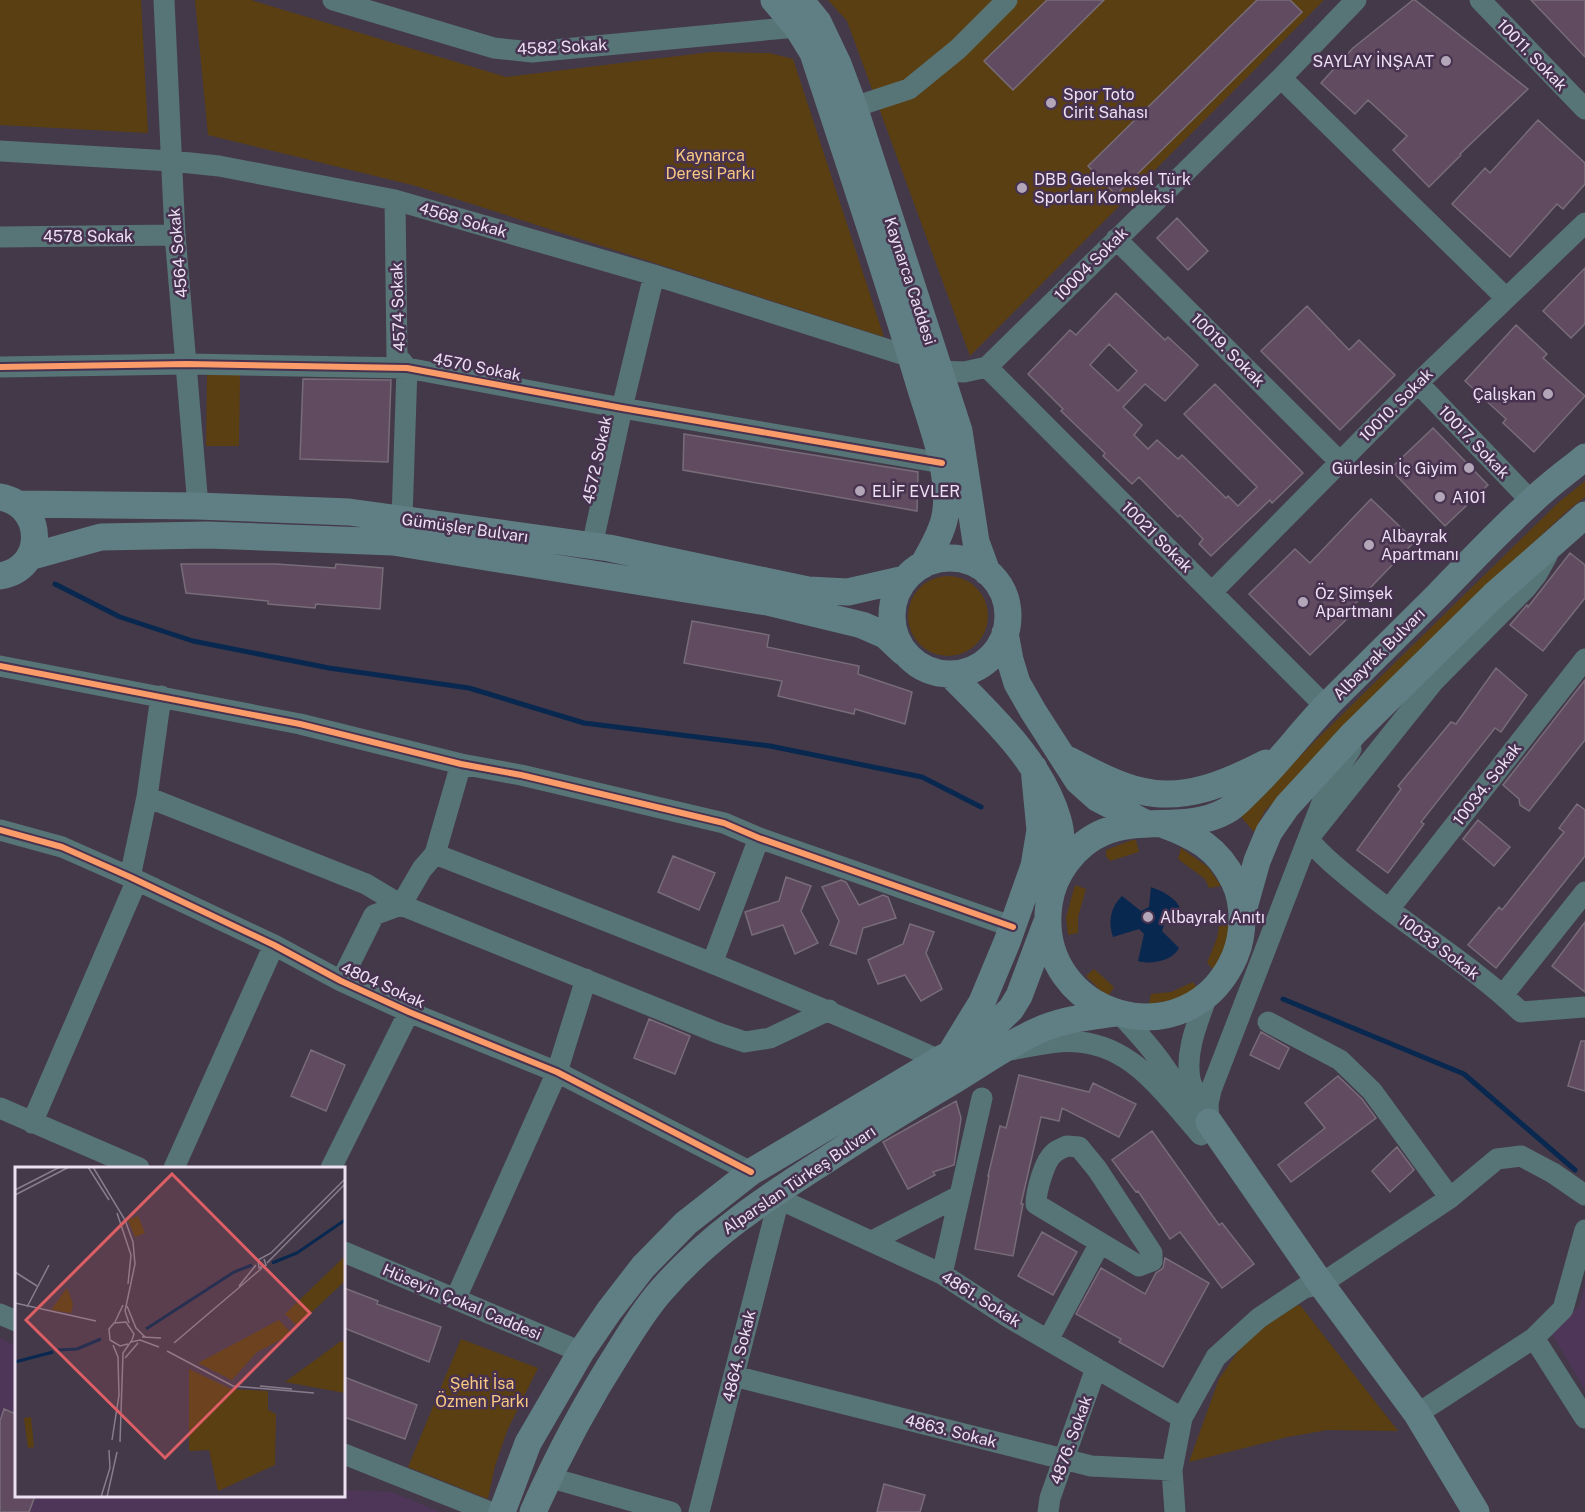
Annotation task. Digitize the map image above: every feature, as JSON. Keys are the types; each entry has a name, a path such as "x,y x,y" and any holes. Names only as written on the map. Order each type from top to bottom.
{"main road":[{"name":"Kaynarca Caddesi","path":"774,0 797,27 813,53 911,357 942,463 946,486 945,516 936,542 895,596 891,614 894,634 903,652 918,665 936,673 950,674 975,669 991,658 1003,642 1008,623 1007,603 1000,586 987,572 971,562 953,558 935,560 914,572"},
{"name":"Kaynarca Caddesi","path":"800,0 818,22 838,64 854,107 959,430 976,542 987,572"},
{"name":"Albayrak Bulvarı","path":"1154,824 1195,821 1227,811 1257,784 1326,707 1531,501 1585,457"},
{"name":"Gümüşler Bulvarı","path":"7,496 349,512 592,546 808,590 848,592 914,572"},
{"path":"7,496 24,510 33,524 35,541 29,557"},
{"path":"1242,915 1235,883 1218,856 1193,835 1154,824 1120,826 1096,835 1076,851 1060,871 1050,894 1047,920 1052,952 1067,980 1091,1002 1118,1014 1151,1018 1181,1012 1207,996 1227,973 1240,945 1242,915 1257,861 1277,817 1354,733 1493,596 1549,546 1582,522"},
{"name":"Gümüşler Bulvarı","path":"0,576 18,569 29,557 101,537 207,535 393,542 778,604 862,625 885,635 903,652"},
{"name":"Kaynarca Caddesi","path":"1005,633 1017,683 1078,781 1097,798 1154,824"},
{"path":"950,674 1002,727 1034,768 1059,822 1062,847 1060,871"},
{"path":"1062,757 1118,784 1143,792 1159,794 1215,786 1232,781 1286,752"},
{"name":"Alparslan Türkeş Bulvarı","path":"944,1058 982,1002 1013,927 1034,866 1040,830 1034,768"},
{"name":"Alparslan Türkeş Bulvarı","path":"502,1512 528,1443 581,1352 643,1267 686,1223 752,1172 982,1037 1011,1009 1026,982 1047,920"},
{"name":"Alparslan Türkeş Bulvarı","path":"533,1512 563,1446 595,1388 659,1293 725,1228 911,1106 1044,1028 1067,1021 1118,1014"},
{"path":"1205,1128 1408,1425 1459,1512"},
{"path":"1313,1286 1418,1414 1476,1512"}],"street":[{"name":"4564 Sokak","path":"164,0 175,235 188,364 198,506"},
{"name":"4582 Sokak","path":"333,0 494,48 513,51 532,52 797,27"},
{"path":"854,107 909,89 958,50 1006,0"},
{"name":"10004 Sokak","path":"987,367 1281,78 1356,0"},
{"name":"10011. Sokak","path":"1480,0 1585,109"},
{"path":"1281,78 1506,298"},
{"name":"4568 Sokak","path":"0,151 219,166 395,200 654,275 911,357"},
{"name":"4574 Sokak","path":"395,200 397,356 407,368 402,519"},
{"name":"10010. Sokak","path":"1212,592 1339,461 1585,223"},
{"name":"4578 Sokak","path":"0,237 175,235"},
{"name":"10019. Sokak","path":"1116,239 1339,461"},
{"name":"4572 Sokak","path":"592,546 654,275"},
{"name":"4570 Sokak","path":"0,367 188,364 407,368 942,463"},
{"path":"940,371 964,372 987,367"},
{"name":"10021 Sokak","path":"987,367 1326,707"},
{"name":"10017. Sokak","path":"1418,383 1531,501"},
{"path":"1308,838 1434,681 1526,588 1546,558 1549,546"},
{"path":"1434,681 1445,644"},
{"name":"10034. Sokak","path":"1389,909 1585,659"},
{"path":"0,666 300,724 461,764 521,775 724,823 759,838 1013,927"},
{"path":"32,1123 134,878 160,696"},
{"path":"1205,1128 1210,1090 1332,779 1380,707"},
{"path":"341,981 374,915 401,905 422,869 435,854 461,764"},
{"path":"147,797 366,884 401,905 718,1033 746,1042 770,1038 829,1010"},
{"name":"4804 Sokak","path":"0,830 62,847 134,878 274,945 341,981 409,1012 557,1072 752,1172"},
{"path":"713,962 759,838"},
{"name":"10033 Sokak","path":"1308,838 1326,859 1503,995 1521,1012 1585,1007"},
{"path":"435,854 713,962 944,1058"},
{"path":"1503,995 1585,892"},
{"path":"174,1167 274,945"},
{"path":"456,1298 557,1072 586,979"},
{"path":"1205,1128 1190,1080 1189,1060 1191,1044 1207,996"},
{"path":"332,1167 409,1012"},
{"path":"1118,1014 1157,1055 1205,1128"},
{"path":"1268,1023 1340,1060 1372,1091 1450,1198"},
{"path":"1003,1051 1058,1042 1078,1042 1114,1052 1142,1069 1205,1128"},
{"path":"942,1274 982,1098"},
{"path":"0,1108 137,1167"},
{"path":"1067,1146 1079,1147 1097,1169 1152,1253 1152,1261 1138,1266 1100,1243 1036,1204 1036,1196 1048,1161 1053,1153 1067,1146"},
{"path":"1175,1512 1172,1470 1182,1418 1216,1357 1259,1318 1450,1198 1497,1159 1521,1156 1553,1173 1585,1195"},
{"name":"4861. Sokak","path":"777,1196 942,1274 1048,1340 1182,1418"},
{"name":"4864. Sokak","path":"699,1512 777,1196"},
{"path":"872,1241 959,1196"},
{"path":"1418,1414 1534,1338 1563,1310 1585,1230"},
{"path":"1048,1340 1100,1243"},
{"name":"Hüseyin Çokal Caddesi","path":"345,1252 581,1352"},
{"path":"0,1314 15,1321"},
{"path":"1534,1338 1585,1418"},
{"name":"4876. Sokak","path":"1048,1512 1050,1498 1096,1368"},
{"name":"4863. Sokak","path":"734,1376 1091,1466 1172,1470"},
{"path":"345,1454 490,1512"},
{"path":"549,1477 671,1512"}],"shaded area":[{"path":"1585,1281 1585,1390 1552,1334 1580,1305"},
{"path":"0,1338 15,1346 15,1497 345,1497 345,1490 392,1492 440,1512 0,1512"}],"green space":[{"path":"0,0 141,0 148,133 0,125"},
{"name":"Kaynarca Deresi Parkı","path":"195,0 251,0 506,77 711,52 769,53 793,59 884,337 416,186 208,135"},
{"name":"DBB Geleneksel Türk Sporları Kompleksi","path":"828,0 1324,0 970,356 847,21"},
{"path":"207,375 240,375 239,446 206,446"},
{"path":"1585,481 1585,497 1566,512 1429,642 1265,811 1254,832 1241,817 1314,742 1559,502"},
{"path":"948,576 963,579 976,588 985,601 988,616 985,631 976,644 963,653 948,656 933,653 920,644 911,631 908,616 911,601 920,588 933,579"},
{"path":"1136,840 1139,852 1110,861 1106,856 1106,850"},
{"path":"1181,848 1208,867 1221,886 1209,888 1205,879 1178,859"},
{"path":"1075,885 1086,889 1078,917 1078,933 1068,935 1066,917"},
{"path":"1230,925 1229,939 1214,970 1207,963 1219,926"},
{"path":"1094,969 1114,987 1109,995 1101,991 1086,976"},
{"path":"1193,982 1198,989 1179,999 1149,1004 1151,994 1171,992"},
{"path":"1300,1305 1398,1431 1327,1430 1288,1437 1189,1462 1219,1379 1243,1344 1286,1308"},
{"name":"Şehit İsa Özmen Parkı","path":"461,1339 538,1368 507,1431 495,1466 488,1499 408,1467"}],"water":[{"path":"1151,887 1172,898 1179,906 1183,917 1166,919 1162,931 1179,948 1176,952 1161,961 1143,962 1138,961 1144,934 1139,929 1113,937 1110,921 1115,905 1122,896 1141,911 1149,907"}],"building":[{"path":"1047,0 1104,0 1013,90 984,61"},
{"path":"1257,0 1290,0 1302,12 1116,195 1088,166"},
{"path":"1413,0 1528,89 1429,187 1393,150 1407,136 1368,100 1355,114 1321,83 1353,48"},
{"path":"1531,0 1585,0 1585,57"},
{"path":"1538,120 1585,163 1585,184 1563,209 1557,204 1510,257 1452,204 1485,168 1490,173"},
{"path":"1177,218 1208,251 1188,270 1157,238"},
{"path":"1585,268 1585,324 1571,338 1543,311"},
{"path":"1116,293 1165,340 1168,337 1198,365 1165,401 1145,384 1123,407 1142,425 1134,435 1148,449 1157,440 1178,459 1182,455 1226,498 1228,496 1238,506 1257,487 1184,414 1215,384 1303,473 1272,503 1270,500 1211,556 1199,544 1203,539 1180,515 1178,517 1139,477 1132,484 1103,456 1105,453 1061,411 1063,409 1028,374 1070,330 1076,335","holes":["1109,344 1137,371 1118,391 1090,365"]},
{"path":"1307,306 1349,350 1359,340 1395,375 1340,430 1261,351"},
{"path":"1516,325 1547,354 1543,358 1585,396 1534,452 1503,423 1506,419 1465,381"},
{"path":"303,379 391,380 388,462 300,459"},
{"path":"1433,428 1488,485 1445,526 1390,469"},
{"name":"ELİF EVLER","path":"684,434 918,472 917,511 683,470"},
{"path":"1371,499 1415,541 1352,607 1356,610 1310,655 1249,594 1295,549 1310,563"},
{"path":"1570,553 1585,565 1585,598 1543,651 1510,625 1527,605 1528,607"},
{"path":"181,564 276,564 335,568 336,564 383,568 380,609 316,604 315,608 186,593"},
{"path":"692,621 769,635 767,647 859,666 858,674 912,692 905,724 855,709 854,714 778,696 782,681 684,663"},
{"path":"1496,668 1527,695 1501,732 1495,728 1421,822 1424,824 1388,873 1357,850 1401,789 1398,786 1451,722 1456,724"},
{"path":"1585,680 1585,740 1529,811 1520,805 1519,799 1503,785"},
{"path":"1577,804 1585,810 1585,856 1496,968 1468,945 1499,907 1502,910 1564,832 1559,828"},
{"path":"1478,820 1510,847 1494,866 1463,839"},
{"path":"673,856 715,873 699,910 658,892"},
{"path":"786,877 811,886 801,911 818,943 795,954 783,925 752,935 745,912 779,901"},
{"path":"841,880 846,882 859,905 883,895 888,897 896,918 863,928 856,954 830,945 839,921 822,887"},
{"path":"1585,922 1585,992 1552,966"},
{"path":"910,924 934,932 926,953 942,989 921,1001 905,975 878,984 868,960 903,944"},
{"path":"649,1019 690,1036 675,1074 634,1058"},
{"path":"1261,1032 1289,1048 1279,1069 1250,1055"},
{"path":"1581,1041 1585,1041 1585,1091 1568,1086"},
{"path":"311,1050 345,1065 326,1111 291,1096"},
{"path":"1019,1075 1089,1092 1093,1083 1136,1104 1119,1137 1062,1108 1059,1121 1041,1117 1021,1204 1023,1204 1013,1256 975,1249 988,1176 1000,1126 1006,1128"},
{"path":"1338,1076 1362,1099 1376,1118 1291,1182 1278,1165 1325,1128 1305,1103"},
{"path":"956,1101 961,1118 954,1165 933,1172 935,1175 908,1189 883,1142"},
{"path":"1152,1131 1219,1225 1222,1223 1254,1264 1222,1288 1180,1232 1170,1239 1138,1191 1136,1192 1112,1160"},
{"path":"1397,1147 1414,1170 1390,1192 1372,1171"},
{"path":"1042,1232 1077,1252 1053,1295 1018,1276"},
{"path":"1165,1258 1209,1283 1163,1367 1119,1342 1121,1339 1076,1314 1101,1268 1145,1294 1156,1273 1163,1268"},
{"path":"345,1288 378,1301 377,1304 441,1327 429,1362 345,1328"},
{"path":"345,1377 417,1405 405,1439 345,1417"},
{"path":"4,1409 15,1414 15,1497 35,1497 29,1512 0,1512 0,1421"},
{"path":"884,1484 925,1495 920,1512 877,1512"}],"waterway":[{"path":"55,584 120,617 193,641 329,668 469,688 584,723 770,746 922,777 981,807"},
{"path":"1283,999 1464,1074 1575,1170"}],"cycle path":[{"path":"0,367 187,364 407,368 942,463"},
{"path":"0,666 300,724 461,764 521,775 724,823 759,838 1013,927"},
{"path":"0,830 62,847 130,877 274,945 341,981 409,1012 557,1072 751,1172"}],"place":[{"name":"SAYLAY İNŞAAT","path":"1446,61"},
{"name":"Spor Toto Cirit Sahası","path":"1051,103"},
{"name":"DBB Geleneksel Türk Sporları Kompleksi","path":"1022,188"},
{"name":"Çalışkan","path":"1548,394"},
{"name":"Gürlesin İç Giyim","path":"1469,468"},
{"name":"ELİF EVLER","path":"860,491"},
{"name":"A101","path":"1440,497"},
{"name":"Albayrak Apartmanı","path":"1369,545"},
{"name":"Öz Şimşek Apartmanı","path":"1303,602"},
{"name":"Albayrak Anıtı","path":"1148,917"}]}
